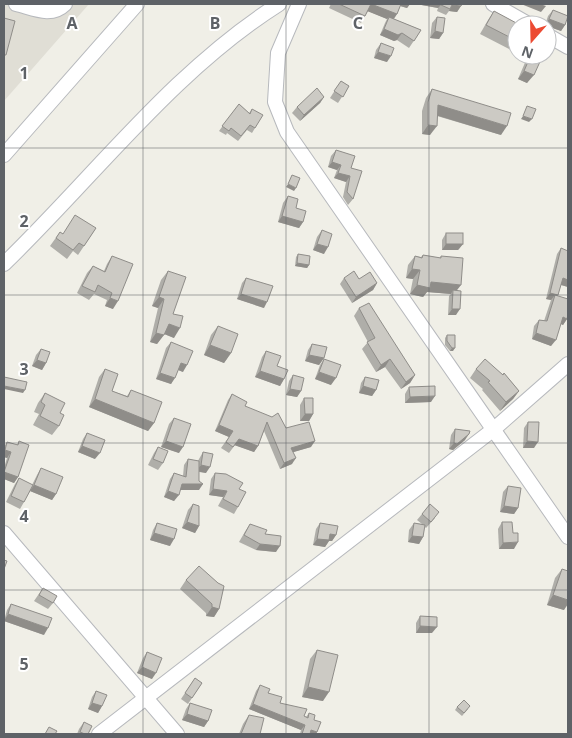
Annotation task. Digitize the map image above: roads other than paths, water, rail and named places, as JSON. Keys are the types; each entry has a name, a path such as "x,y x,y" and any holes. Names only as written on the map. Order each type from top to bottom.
{"street":[{"path":"16,4 50,12 54,12 65,4"},
{"path":"4,155 137,4"},
{"path":"4,264 173,90 247,24 279,4"},
{"path":"299,4 278,53 276,102 287,132 568,537"},
{"path":"493,4 512,15"},
{"path":"557,41 568,47"},
{"path":"99,734 494,428 568,364"},
{"path":"4,533 177,734"}]}
